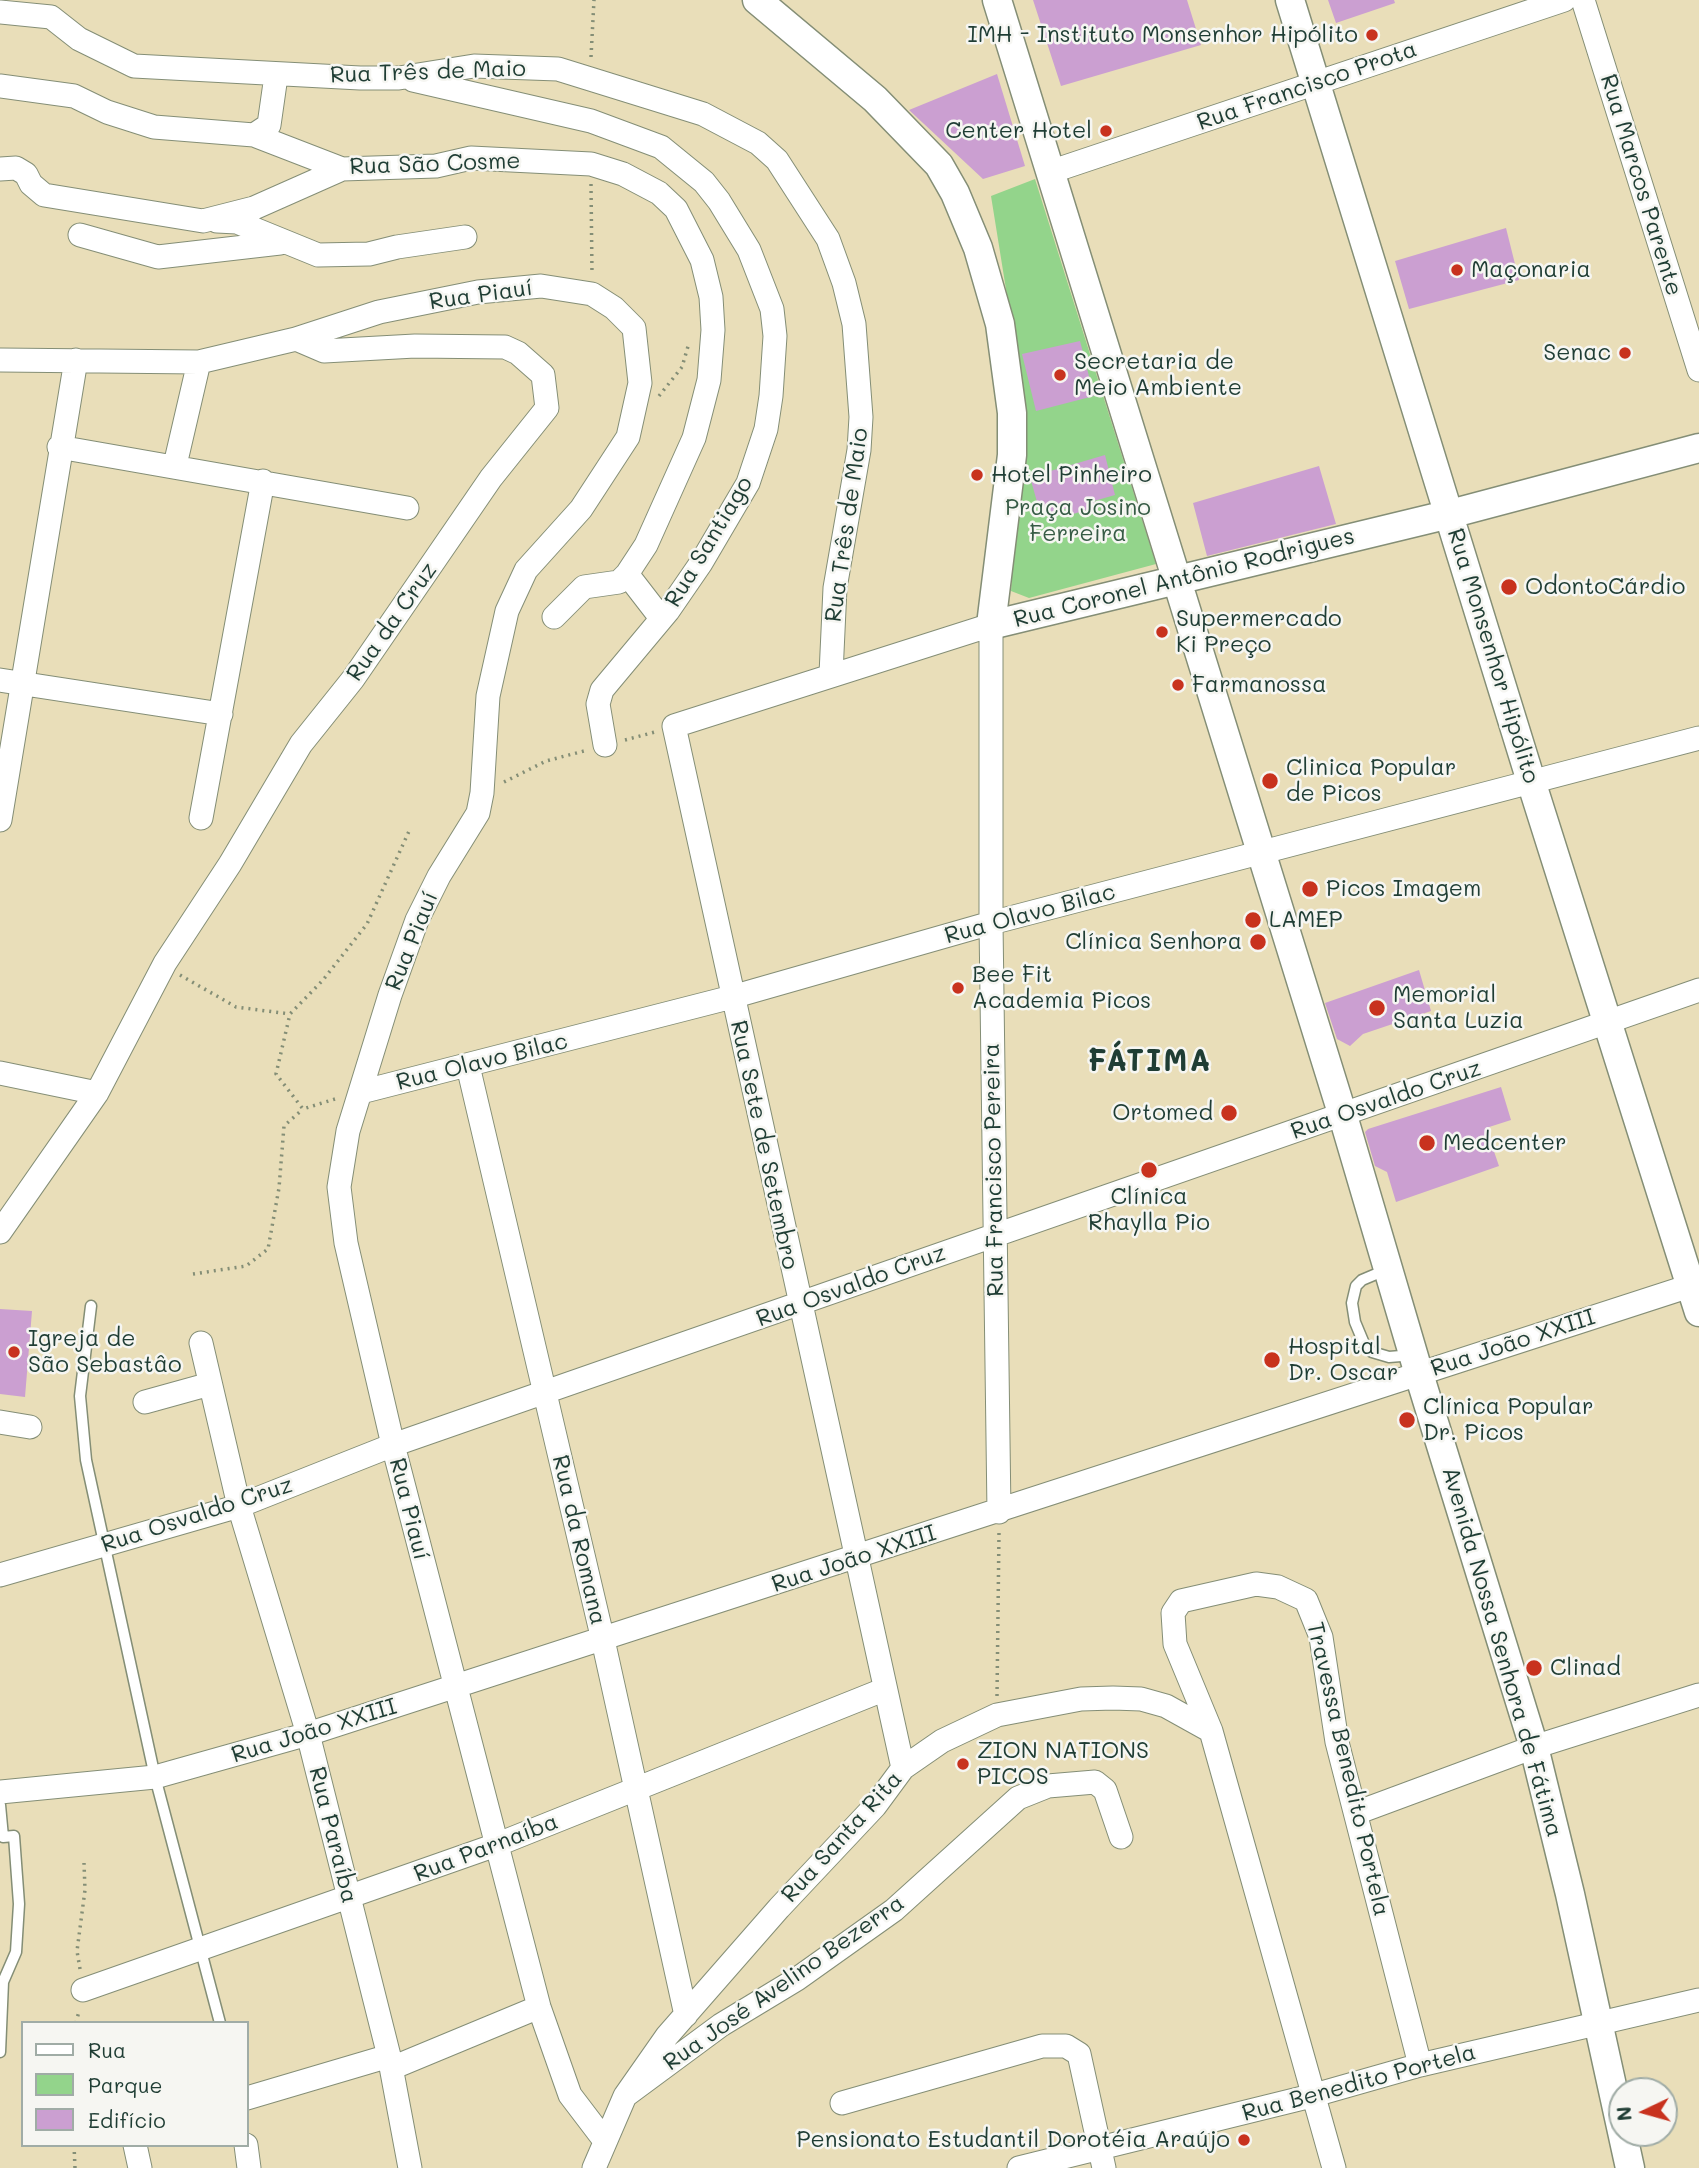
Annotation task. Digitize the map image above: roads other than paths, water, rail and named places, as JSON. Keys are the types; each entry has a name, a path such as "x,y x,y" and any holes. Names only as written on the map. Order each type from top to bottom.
{"street":[{"path":"757,0 817,47 908,131 939,165 955,193 989,284 1004,348 1012,413 1012,456 991,625"},
{"path":"998,0 1176,582"},
{"name":"Rua Monsenhor Hipólito","path":"1290,0 1531,781 1696,1294"},
{"name":"Rua Francisco Prota","path":"1050,172 1564,0"},
{"name":"Rua Marcos Parente","path":"1583,0 1699,370"},
{"name":"Rua Três de Maio","path":"0,12 51,17 79,39 134,66 276,76 399,78 474,66 558,69 703,114 758,143 778,160 828,239 844,283 854,324 862,417 859,450 835,588 831,674"},
{"path":"254,135 269,125 276,76"},
{"name":"Rua Santiago","path":"399,78 554,111 633,135 661,148 704,182 749,250 763,281 773,323 773,363 766,429 748,483 701,563 603,690 598,704 605,745"},
{"name":"Rua São Cosme","path":"0,86 74,96 107,112 154,127 254,135 342,169 436,166 471,158 591,164 624,174 659,193 676,209 702,260 711,296 713,330 709,380 694,439 646,545 626,574"},
{"path":"0,169 16,168 26,174 31,184 44,195 203,221 237,222 318,256 369,254 465,237"},
{"path":"203,221 254,208 342,169"},
{"path":"80,235 158,257 283,243"},
{"name":"Rua Piauí","path":"0,360 199,362 296,340 379,312 478,292 541,286 592,294 614,308 634,328 640,383 628,437 581,509 526,570 498,640 488,696 482,793 478,813 439,876 418,920 390,995 342,1157 341,1216 393,1446 539,2007 570,2095 605,2141"},
{"name":"Rua da Cruz","path":"0,1232 97,1093 165,963 230,864 301,744 353,678 491,478 547,408 543,375 519,353 505,347 415,346 324,351 296,340"},
{"path":"0,820 10,681 76,360"},
{"path":"174,465 199,362"},
{"path":"59,447 174,465 407,508"},
{"name":"Rua Coronel Antônio Rodrigues","path":"674,726 991,625 1450,514 1699,448"},
{"path":"201,818 263,481"},
{"path":"554,617 584,587 619,582 626,574 661,618"},
{"name":"Avenida Nossa Senhora de Fátima","path":"1176,582 1343,1116 1416,1365 1534,1747 1565,1871 1630,2168"},
{"name":"Rua Francisco Pereira","path":"991,625 991,923 999,1512"},
{"path":"10,681 221,714"},
{"name":"Rua Sete de Setembro","path":"674,726 883,1689 903,1768"},
{"name":"Rua Olavo Bilac","path":"361,1092 732,997 991,923 1699,738"},
{"name":"Rua Osvaldo Cruz","path":"0,1574 239,1506 393,1446 1699,990"},
{"name":"Rua da Romana","path":"468,1066 603,1640 686,2015"},
{"path":"0,1073 97,1093"},
{"name":"Rua João XXIII","path":"0,1792 155,1777 308,1734 999,1512 1416,1365 1696,1294"},
{"name":"Rua Paraíba","path":"201,1343 239,1506 308,1734 390,2062 410,2168"},
{"path":"145,1402 210,1384"},
{"path":"0,1422 30,1427"},
{"name":"Travessa Benedito Portela","path":"1211,1731 1175,1644 1173,1613 1181,1601 1256,1584 1278,1587 1306,1600 1321,1637 1338,1742 1420,2065"},
{"name":"Rua Parnaíba","path":"83,1990 349,1899 496,1845 883,1689"},
{"path":"1356,1813 1534,1747 1699,1695"},
{"name":"Rua Santa Rita","path":"625,2096 686,2015 779,1908 875,1806 903,1768 942,1741 997,1715 1081,1699 1141,1699 1166,1706 1211,1731"},
{"path":"1211,1731 1311,2096 1334,2168"},
{"name":"Rua José Avelino Bezerra","path":"594,2168 625,2096 721,2025 797,1979 894,1910 1018,1798 1048,1786 1095,1782 1105,1790 1121,1837"},
{"name":"Rua Benedito Portela","path":"1019,2168 1102,2159 1420,2065 1699,2000"},
{"path":"248,2098 390,2062 539,2007"},
{"path":"842,2103 1055,2044 1079,2054 1102,2159"},
{"path":"135,2147 140,2168"},
{"path":"246,2147 249,2168"}],"lane":[{"path":"1388,1269 1362,1280 1356,1286 1352,1303 1355,1322 1365,1346 1373,1352 1416,1365"},
{"path":"91,1306 80,1396 86,1460 155,1777 219,2021"},
{"path":"0,1805 3,1837 13,1836 19,1904 16,1952 3,1982 0,2052"}],"place":[{"name":"IMH - Instituto Monsenhor Hipólito","path":"1372,35"},
{"name":"Center Hotel","path":"1106,131"},
{"name":"Maçonaria","path":"1457,270"},
{"name":"Senac","path":"1625,353"},
{"name":"Secretaria de Meio Ambiente","path":"1060,375"},
{"name":"Hotel Pinheiro","path":"977,475"},
{"name":"OdontoCárdio","path":"1509,587"},
{"name":"Supermercado Ki Preço","path":"1162,632"},
{"name":"Farmanossa","path":"1178,685"},
{"name":"Clinica Popular de Picos","path":"1270,781"},
{"name":"Picos Imagem","path":"1310,889"},
{"name":"LAMEP","path":"1253,920"},
{"name":"Clínica Senhora","path":"1258,942"},
{"name":"Bee Fit Academia Picos","path":"958,988"},
{"name":"Memorial Santa Luzia","path":"1377,1008"},
{"name":"Ortomed","path":"1229,1113"},
{"name":"Medcenter","path":"1427,1143"},
{"name":"Clínica Rhaylla Pio","path":"1149,1170"},
{"name":"Igreja de São Sebastâo","path":"14,1352"},
{"name":"Hospital Dr. Oscar","path":"1272,1360"},
{"name":"Clínica Popular Dr. Picos","path":"1407,1420"},
{"name":"Clinad","path":"1534,1668"},
{"name":"ZION NATIONS PICOS","path":"963,1764"},
{"name":"Pensionato Estudantil Dorotéia Araújo","path":"1244,2140"}],"district":[{"name":"FÁTIMA","path":"1150,1062"}],"park label":[{"name":"Praça Josino Ferreira","path":"1078,521"}]}
